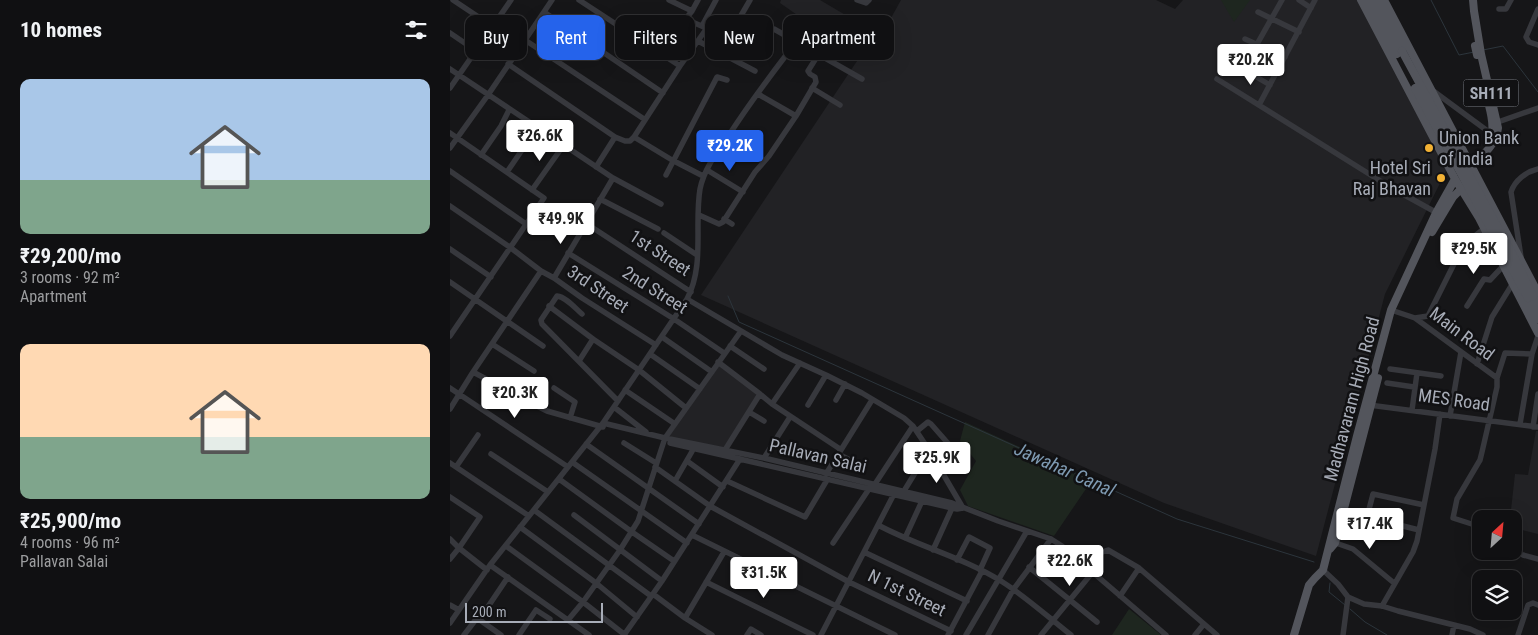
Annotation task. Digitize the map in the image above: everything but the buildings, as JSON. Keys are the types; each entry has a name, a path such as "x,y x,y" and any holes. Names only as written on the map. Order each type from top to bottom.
{"main road":[{"path":"1361,0 1455,179 1485,228 1538,334"},
{"path":"1369,0 1511,252 1538,306"},
{"path":"1376,0 1399,53"},
{"path":"1384,0 1521,261 1533,296 1538,319"},
{"name":"SH111","path":"1469,0 1469,12 1479,54 1493,135"},
{"name":"SH111","path":"1473,0 1477,45"},
{"name":"SH111","path":"1470,165 1497,138 1498,122 1479,54"},
{"path":"1470,165 1493,135"},
{"path":"1440,150 1458,141"},
{"path":"1439,214 1455,179"},
{"path":"1439,214 1462,189"},
{"path":"1479,218 1495,210"},
{"name":"Madhavaram High Road","path":"1333,542 1393,310 1439,214"},
{"path":"1294,635 1309,585 1324,570 1328,550 1333,542"}],"street":[{"path":"454,0 476,15"},
{"path":"527,37 552,0"},
{"path":"578,0 680,66"},
{"path":"669,0 692,10"},
{"path":"698,0 688,18 704,27"},
{"path":"508,64 615,137 625,141 632,139 698,41 716,0"},
{"path":"741,15 750,0"},
{"path":"857,0 866,3 869,0"},
{"path":"1270,85 1243,69 1282,0"},
{"path":"1299,0 1311,8"},
{"path":"1259,105 1315,0"},
{"path":"1499,9 1506,9 1511,0"},
{"path":"500,15 510,1"},
{"path":"1538,8 1526,37 1529,42 1538,45"},
{"path":"544,12 662,93"},
{"path":"1258,12 1299,32"},
{"path":"450,33 465,43"},
{"path":"1245,40 1285,58"},
{"path":"527,41 644,119"},
{"path":"698,41 755,70"},
{"path":"450,88 469,60"},
{"path":"450,148 511,60"},
{"path":"450,623 489,567 602,425 687,299 691,292 697,255 700,191 703,176 708,170 713,157 783,60"},
{"path":"699,215 719,224 724,220 796,116 812,88 816,80 808,72 815,60"},
{"path":"827,60 862,79"},
{"path":"450,69 596,168 661,204"},
{"path":"666,175 672,160 717,76 727,80"},
{"path":"1217,79 1390,186 1439,214"},
{"path":"812,88 840,105"},
{"path":"1429,88 1493,135"},
{"path":"758,94 796,116"},
{"path":"1498,122 1538,108"},
{"path":"481,155 501,126 509,110"},
{"path":"507,172 537,128"},
{"path":"450,133 544,198 450,336"},
{"path":"728,136 764,161"},
{"path":"596,168 615,137"},
{"path":"632,139 703,176"},
{"path":"532,190 563,146"},
{"path":"1521,261 1511,192 1514,185 1523,176 1538,168"},
{"path":"708,170 743,192"},
{"path":"450,171 526,224"},
{"path":"554,278 613,178"},
{"path":"600,199 658,229"},
{"name":"3rd Street","path":"450,206 541,271 656,345"},
{"path":"724,220 732,224"},
{"name":"1st Street","path":"587,224 691,292"},
{"path":"1415,318 1428,316 1461,250 1485,228"},
{"path":"664,232 697,255"},
{"path":"450,249 491,277"},
{"name":"2nd Street","path":"568,253 674,319 724,353"},
{"path":"1467,306 1484,279 1490,280 1504,266"},
{"path":"450,409 541,271"},
{"path":"450,282 543,346"},
{"path":"1477,364 1492,317 1513,283"},
{"path":"582,314 560,296 557,296 542,317 542,324 618,400"},
{"path":"537,406 570,418 694,448 827,477 869,489 952,508 963,508 929,450 915,429 904,418 826,374 782,355 746,332 741,331 687,299"},
{"path":"549,306 639,370 686,408"},
{"name":"Main Road","path":"1393,310 1415,318 1497,378 1490,421 1480,460 1457,499 1453,518 1472,524"},
{"path":"568,620 620,550 638,521 664,440 741,331"},
{"path":"1520,424 1532,354 1538,334"},
{"path":"662,337 712,372"},
{"path":"579,361 594,338"},
{"path":"492,344 534,371"},
{"path":"730,346 764,370"},
{"path":"1450,416 1461,352"},
{"path":"1497,378 1505,353 1532,354"},
{"path":"650,354 700,389"},
{"path":"718,362 772,404 856,463"},
{"path":"772,404 800,363"},
{"path":"1390,369 1440,376"},
{"path":"473,372 503,388"},
{"path":"1412,410 1417,373"},
{"path":"808,405 826,374"},
{"path":"1387,383 1414,387"},
{"path":"836,400 845,384"},
{"path":"450,388 568,467"},
{"path":"554,388 575,402 570,418"},
{"path":"625,390 675,424"},
{"path":"725,450 760,394"},
{"path":"1535,427 1538,394"},
{"path":"727,482 805,517 839,452 872,400"},
{"name":"MES Road","path":"1368,405 1535,427"},
{"path":"614,407 648,434"},
{"path":"749,412 764,421"},
{"path":"1382,606 1417,541 1440,414"},
{"path":"764,458 790,417"},
{"path":"875,484 915,429 928,422 967,465"},
{"name":"Pallavan Salai","path":"602,425 648,434 664,440 764,458 827,477 875,484 904,491 958,505 1051,539 1166,635"},
{"path":"456,467 478,435"},
{"path":"586,444 698,524"},
{"name":"N 1st Street","path":"624,444 656,465 710,506 849,582 950,633"},
{"path":"675,481 694,448"},
{"path":"904,491 929,450"},
{"path":"491,454 548,492"},
{"path":"506,546 625,635 727,482 740,459"},
{"path":"687,461 723,487"},
{"path":"450,462 529,516"},
{"path":"572,462 686,543"},
{"path":"559,479 674,561"},
{"path":"833,543 869,489"},
{"path":"822,635 894,494"},
{"path":"1420,530 1367,517 1373,494 1424,505"},
{"path":"450,497 480,517 450,559"},
{"path":"905,538 922,501"},
{"path":"933,550 952,508"},
{"path":"534,510 652,595 712,635"},
{"path":"574,515 662,581"},
{"path":"878,525 999,580 1071,635"},
{"path":"520,527 596,583 637,617"},
{"path":"966,635 1027,531"},
{"path":"692,535 895,635"},
{"path":"950,633 967,601 990,548 969,537 957,560"},
{"path":"450,539 459,548 508,577 589,635"},
{"path":"988,635 1013,590 1051,539"},
{"path":"1333,542 1352,550 1394,584"},
{"path":"1082,564 1094,555 1108,550 1139,568 1217,635"},
{"path":"685,618 724,552"},
{"path":"864,552 967,601"},
{"path":"1523,555 1538,559"},
{"path":"1029,567 1098,622"},
{"path":"1120,596 1139,568"},
{"path":"1324,570 1348,596 1364,604 1382,606 1470,629 1483,635"},
{"path":"1041,635 1092,572"},
{"path":"464,635 476,619 479,620 508,577"},
{"path":"706,582 813,635"},
{"path":"1343,635 1348,596"},
{"path":"1518,635 1528,605 1533,603 1538,605"},
{"path":"450,605 459,610"},
{"path":"519,635 536,610 550,619"},
{"path":"479,620 501,635"},
{"path":"1195,635 1204,624"},
{"path":"1452,635 1454,625"},
{"path":"747,635 751,630 761,635"}],"shaded area":[{"path":"781,0 820,0 845,15 797,15 780,3"},
{"path":"901,0 1156,0 1175,9 1183,0 1363,0 1447,169 1385,294 1316,556 1164,503 701,295 858,60 894,60 893,15"},
{"path":"1221,0 1250,0 1234,22"},
{"path":"719,364 760,393 725,448 668,437"},
{"path":"965,422 1092,480 1054,536 968,506 960,490 976,461 960,441"},
{"path":"1536,431 1538,431 1538,534 1522,530 1522,510 1511,510 1515,474 1528,475"},
{"path":"1129,609 1161,635 1112,635"}],"waterway":[{"path":"1431,0 1459,55 1474,52"},
{"path":"1483,50 1503,46 1538,92"},
{"name":"Jawahar Canal","path":"728,296 739,322 1177,519 1314,562"},
{"name":"Jawahar Canal","path":"1330,583 1329,592 1345,605"},
{"name":"Jawahar Canal","path":"1350,609 1365,622 1387,635"}],"place":[{"name":"Union Bank of India","path":"1429,148"},
{"name":"Hotel Sri Raj Bhavan","path":"1441,178"}]}
